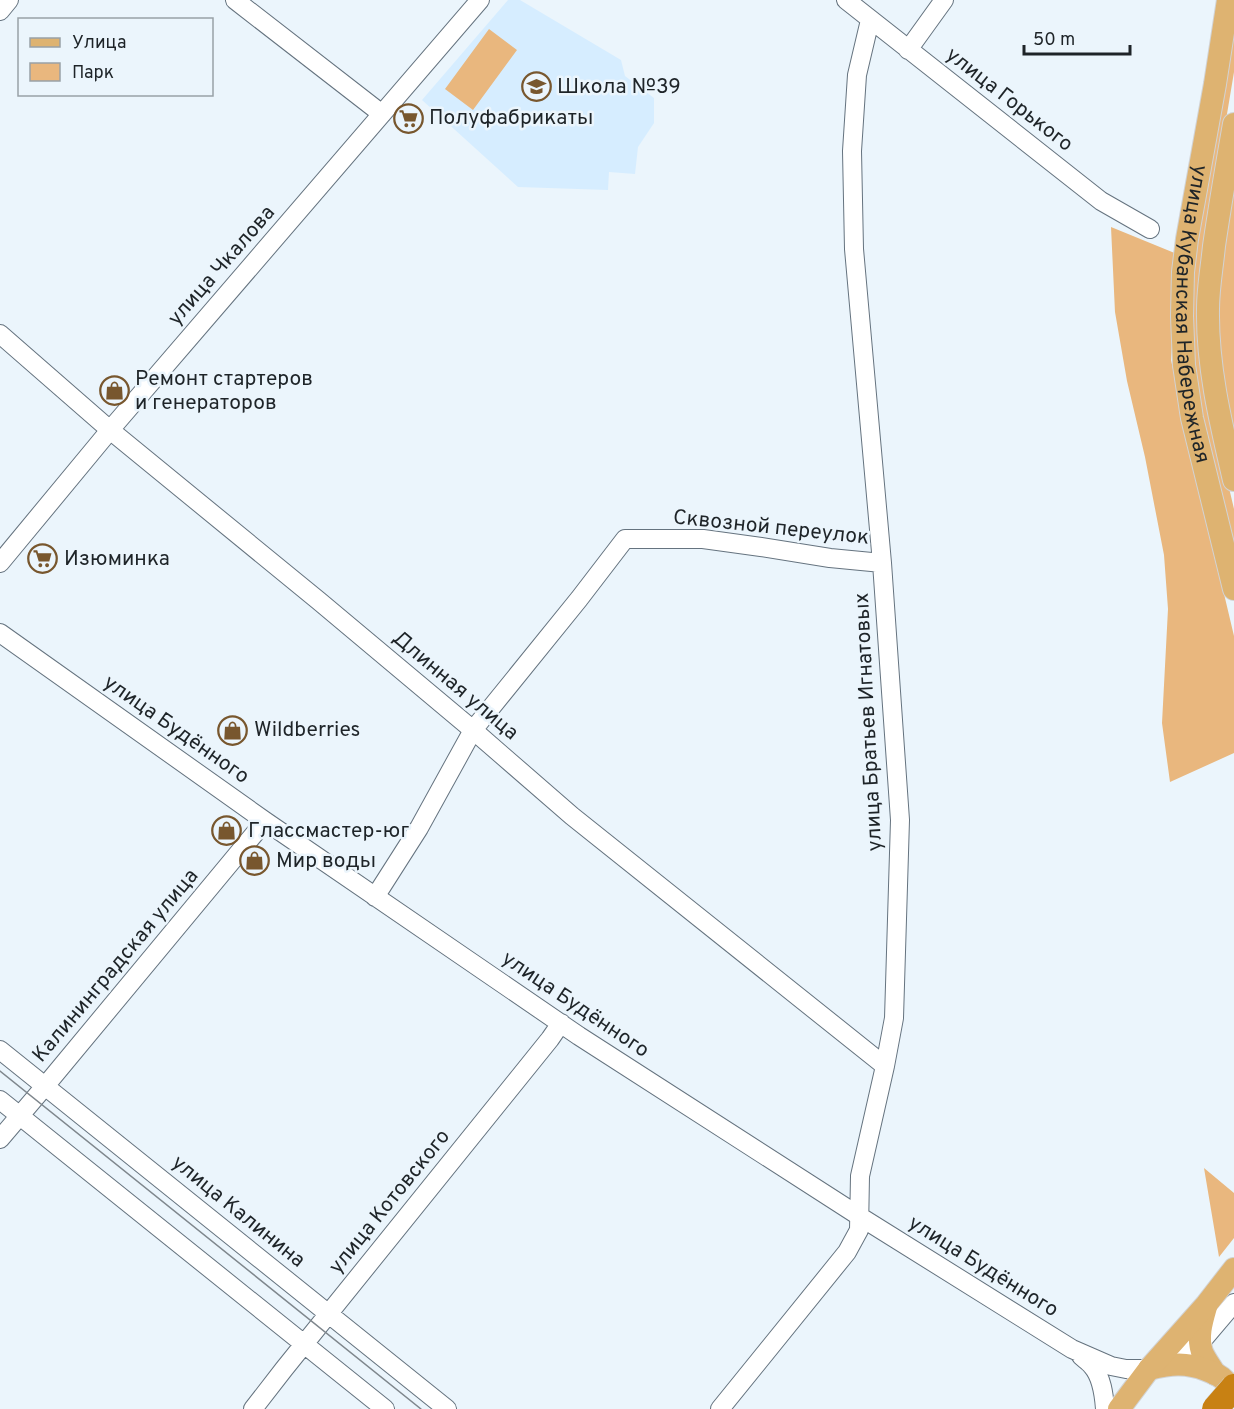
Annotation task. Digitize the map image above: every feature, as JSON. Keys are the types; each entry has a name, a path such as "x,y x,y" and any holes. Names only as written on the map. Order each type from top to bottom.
{"highway":[{"path":"1215,1409 1229,1384"}],"main road":[{"name":"улица Кубанская Набережная","path":"1228,0 1187,239 1183,272 1182,316 1184,365 1192,418 1234,589"},
{"name":"улица Кубанская Набережная","path":"1234,124 1218,220 1208,309 1209,345 1217,405 1234,480"},
{"path":"1119,1409 1149,1369 1206,1305 1234,1269"},
{"path":"1206,1305 1201,1328 1203,1352 1229,1384"},
{"path":"1149,1369 1184,1364 1229,1384"}],"street":[{"path":"0,11 9,0"},
{"path":"236,0 381,114"},
{"name":"улица Чкалова","path":"0,563 110,430 480,0"},
{"name":"улица Горького","path":"846,0 1101,201 1150,229"},
{"path":"908,50 944,0"},
{"name":"улица Братьев Игнатовых","path":"720,1409 847,1252 859,1230 860,1176 894,1018 900,820 882,563 854,249 852,151 857,75 870,20"},
{"name":"Длинная улица","path":"0,334 110,430 474,730 572,816 885,1066"},
{"name":"Сквозной переулок","path":"375,897 418,828 474,730 625,538 703,539 830,558 882,563"},
{"name":"улица Будённого","path":"0,633 265,822 375,897 561,1023 859,1216 1072,1349 1111,1366 1126,1369 1149,1369"},
{"name":"Калининградская улица","path":"0,1139 265,822"},
{"name":"улица Котовского","path":"253,1409 561,1023"},
{"name":"улица Калинина","path":"0,1050 447,1409"},
{"path":"0,1100 385,1409"},
{"path":"1149,1369 1186,1353 1201,1342 1234,1303"},
{"path":"1072,1349 1093,1367 1105,1398 1105,1409"}],"shaded area":[{"name":"Школа №39","path":"508,0 520,0 621,60 625,76 654,98 654,123 638,147 635,174 609,172 608,190 518,187 422,100"}],"green space":[{"path":"1234,20 1234,72 1218,168 1209,403 1234,509 1234,557 1193,377 1191,284"},
{"path":"489,29 517,50 473,110 445,89"},
{"path":"1234,173 1234,443 1222,387 1217,308"},
{"path":"1111,227 1177,254 1171,360 1234,636 1234,753 1170,782 1162,723 1168,609 1164,555 1127,381 1115,312"},
{"path":"1204,1168 1234,1193 1234,1238 1219,1257"}],"tram line":[{"path":"0,1071 421,1409"}],"place":[{"name":"Школа №39","path":"536,87"},
{"name":"Полуфабрикаты","path":"408,118"},
{"name":"Ремонт стартеров и генераторов","path":"114,391"},
{"name":"Изюминка","path":"43,559"},
{"name":"Wildberries","path":"233,730"},
{"name":"Глассмастер-юг","path":"227,831"},
{"name":"Мир воды","path":"255,861"}]}
